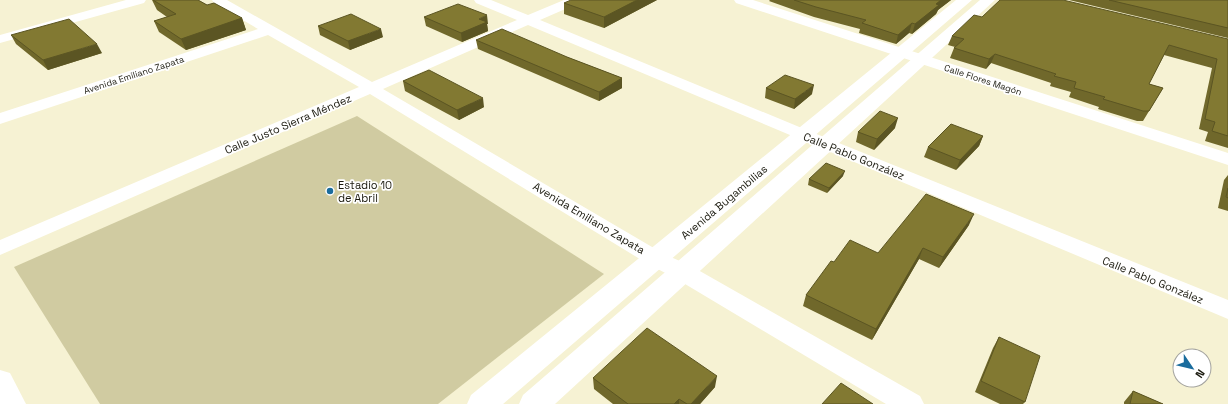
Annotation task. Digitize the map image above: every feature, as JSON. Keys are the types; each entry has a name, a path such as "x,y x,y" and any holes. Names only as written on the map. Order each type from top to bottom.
{"main road":[{"name":"Avenida Bugambilias","path":"534,404 826,145 966,0"},
{"name":"Avenida Bugambilias","path":"482,404 803,135 988,0"},
{"path":"0,382 11,404"}],"street":[{"path":"0,39 84,10 140,0"},
{"name":"Avenida Emiliano Zapata","path":"218,0 371,88 656,259 683,272 910,404"},
{"name":"Calle Pablo González","path":"480,0 826,145 1228,310"},
{"name":"Calle Justo Sierra Méndez","path":"0,248 576,0"},
{"name":"Calle Flores Magón","path":"740,0 911,57 1228,159"},
{"name":"Avenida Emiliano Zapata","path":"0,119 268,30"}],"shaded area":[{"name":"Estadio 10 de Abril","path":"357,116 604,274 438,404 100,404 14,267"}],"building":[{"path":"153,0 198,0 207,5 214,3 242,18 181,39 154,21 176,14"},
{"path":"571,0 637,0 604,17 564,3"},
{"path":"794,0 941,0 936,4 939,5 915,24 912,23 898,35 862,23 866,20"},
{"path":"1000,0 1063,0 1228,39 1228,136 1212,131 1215,122 1205,119 1217,59 1169,45 1149,84 1163,88 1149,111 1143,111 1103,99 1105,97 1074,88 1076,82 1054,76 1056,74 995,54 989,59 954,48 964,39 952,36 974,15 982,17"},
{"path":"1109,0 1228,0 1228,28"},
{"path":"458,4 487,15 479,19 487,22 461,33 424,17"},
{"path":"351,14 381,29 348,41 318,26"},
{"path":"69,19 97,44 43,60 11,35"},
{"path":"502,29 567,57 622,78 599,92 476,40"},
{"path":"429,70 483,98 457,110 403,81"},
{"path":"785,75 814,85 795,99 766,88"},
{"path":"880,111 898,118 877,139 858,132"},
{"path":"951,124 983,136 960,160 928,147"},
{"path":"826,163 845,171 829,188 809,179"},
{"path":"926,194 974,214 943,257 923,248 876,329 806,295 831,261 834,262 850,240 878,253"},
{"path":"647,328 717,376 691,404 687,404 679,399 674,404 628,404 593,378"},
{"path":"999,337 1040,356 1025,402 981,381"},
{"path":"841,383 873,404 822,404"},
{"path":"1133,391 1163,404 1130,404"}],"place":[{"name":"Estadio 10 de Abril","path":"330,191"}]}
